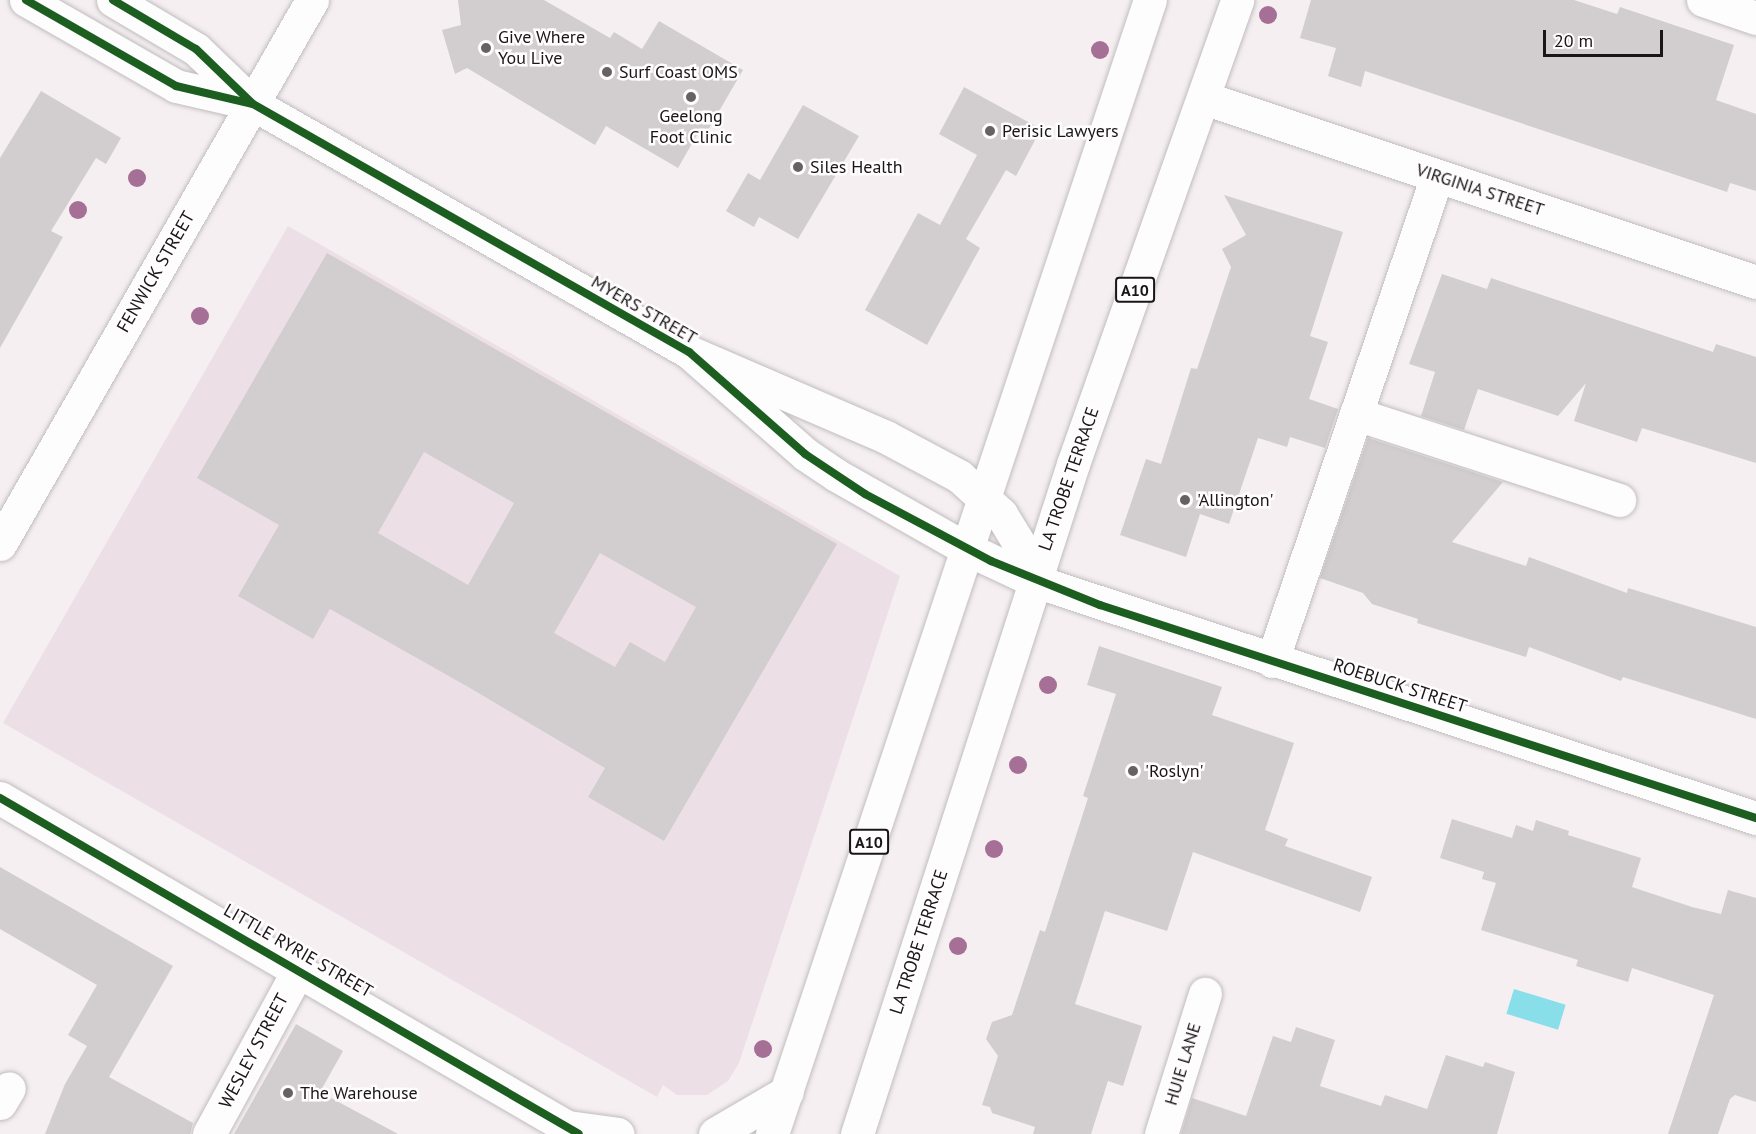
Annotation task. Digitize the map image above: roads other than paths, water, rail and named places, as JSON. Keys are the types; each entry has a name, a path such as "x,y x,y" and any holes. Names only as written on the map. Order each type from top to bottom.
{"main road":[{"name":"MYERS STREET","path":"26,0 176,86 253,104"},
{"name":"MYERS STREET","path":"113,0 196,49 253,104 689,352 886,437 959,476 986,497 1017,539 1035,581"},
{"name":"FENWICK STREET","path":"0,544 312,0"},
{"name":"A10","path":"772,1134 1150,0"},
{"name":"LA TROBE TERRACE","path":"860,1133 1035,581 1237,0"},
{"path":"1703,0 1756,18"},
{"name":"VIRGINIA STREET","path":"1204,98 1756,282"},
{"path":"1272,661 1437,176"},
{"name":"MYERS STREET","path":"689,352 805,454 865,494 967,549 1035,581"},
{"path":"1356,414 1619,500"},
{"name":"ROEBUCK STREET","path":"1035,581 1134,616 1756,818"},
{"name":"LITTLE RYRIE STREET","path":"0,798 299,969 573,1131 618,1134"},
{"name":"WESLEY STREET","path":"209,1134 299,969"},
{"name":"HUIE LANE","path":"1161,1134 1205,994"},
{"path":"715,1134 786,1092"}],"water":[{"path":"1514,989 1566,1005 1558,1030 1506,1014"}],"place":[{"name":"Give Where You Live","path":"486,48"},
{"name":"Surf Coast OMS","path":"607,72"},
{"name":"Geelong Foot Clinic","path":"691,97"},
{"name":"Perisic Lawyers","path":"990,131"},
{"name":"Siles Health","path":"798,167"},
{"name":"'Allington'","path":"1185,500"},
{"name":"'Roslyn'","path":"1133,771"},
{"name":"The Warehouse","path":"288,1093"}]}
